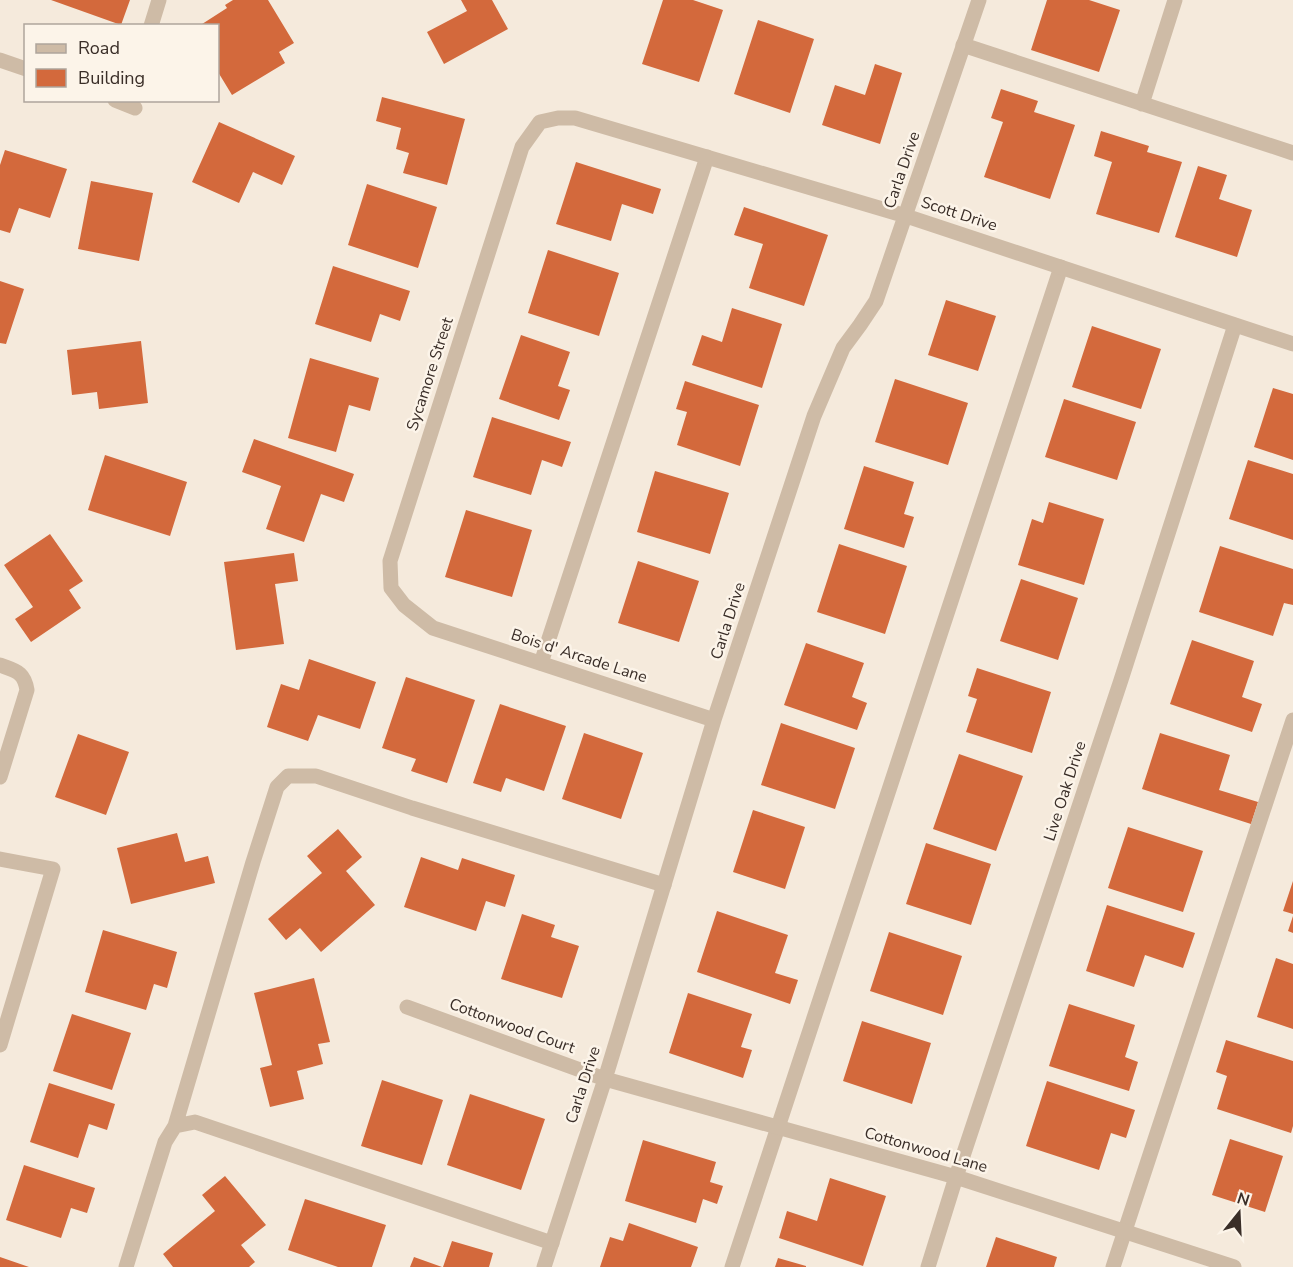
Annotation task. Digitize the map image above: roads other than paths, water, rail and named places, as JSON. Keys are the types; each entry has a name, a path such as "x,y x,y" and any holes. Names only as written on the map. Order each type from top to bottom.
{"street":[{"path":"152,24 159,0"},
{"name":"Carla Drive","path":"544,1267 605,1079 714,720 814,416 843,348 876,301 979,0"},
{"path":"1142,104 1175,0"},
{"path":"963,45 1293,153"},
{"path":"0,60 24,68"},
{"name":"Scott Drive","path":"540,122 558,118 576,118 906,216 1293,344"},
{"name":"Sycamore Street","path":"433,628 404,605 392,588 390,561 522,147 540,122"},
{"path":"541,663 707,157"},
{"path":"732,1267 1061,267"},
{"name":"Live Oak Drive","path":"928,1267 1235,325"},
{"name":"Bois d' Arcade Lane","path":"433,628 714,720"},
{"path":"0,664 20,673 26,682 27,690 0,777"},
{"path":"1113,1267 1293,720"},
{"path":"126,1267 165,1142 175,1126 277,787 288,776 316,776 412,808 664,885"},
{"path":"0,859 53,869 0,1045"},
{"name":"Cottonwood Court","path":"407,1007 605,1079"},
{"name":"Cottonwood Lane","path":"605,1079 956,1177 1234,1267"},
{"path":"175,1126 195,1122 552,1243"}]}
